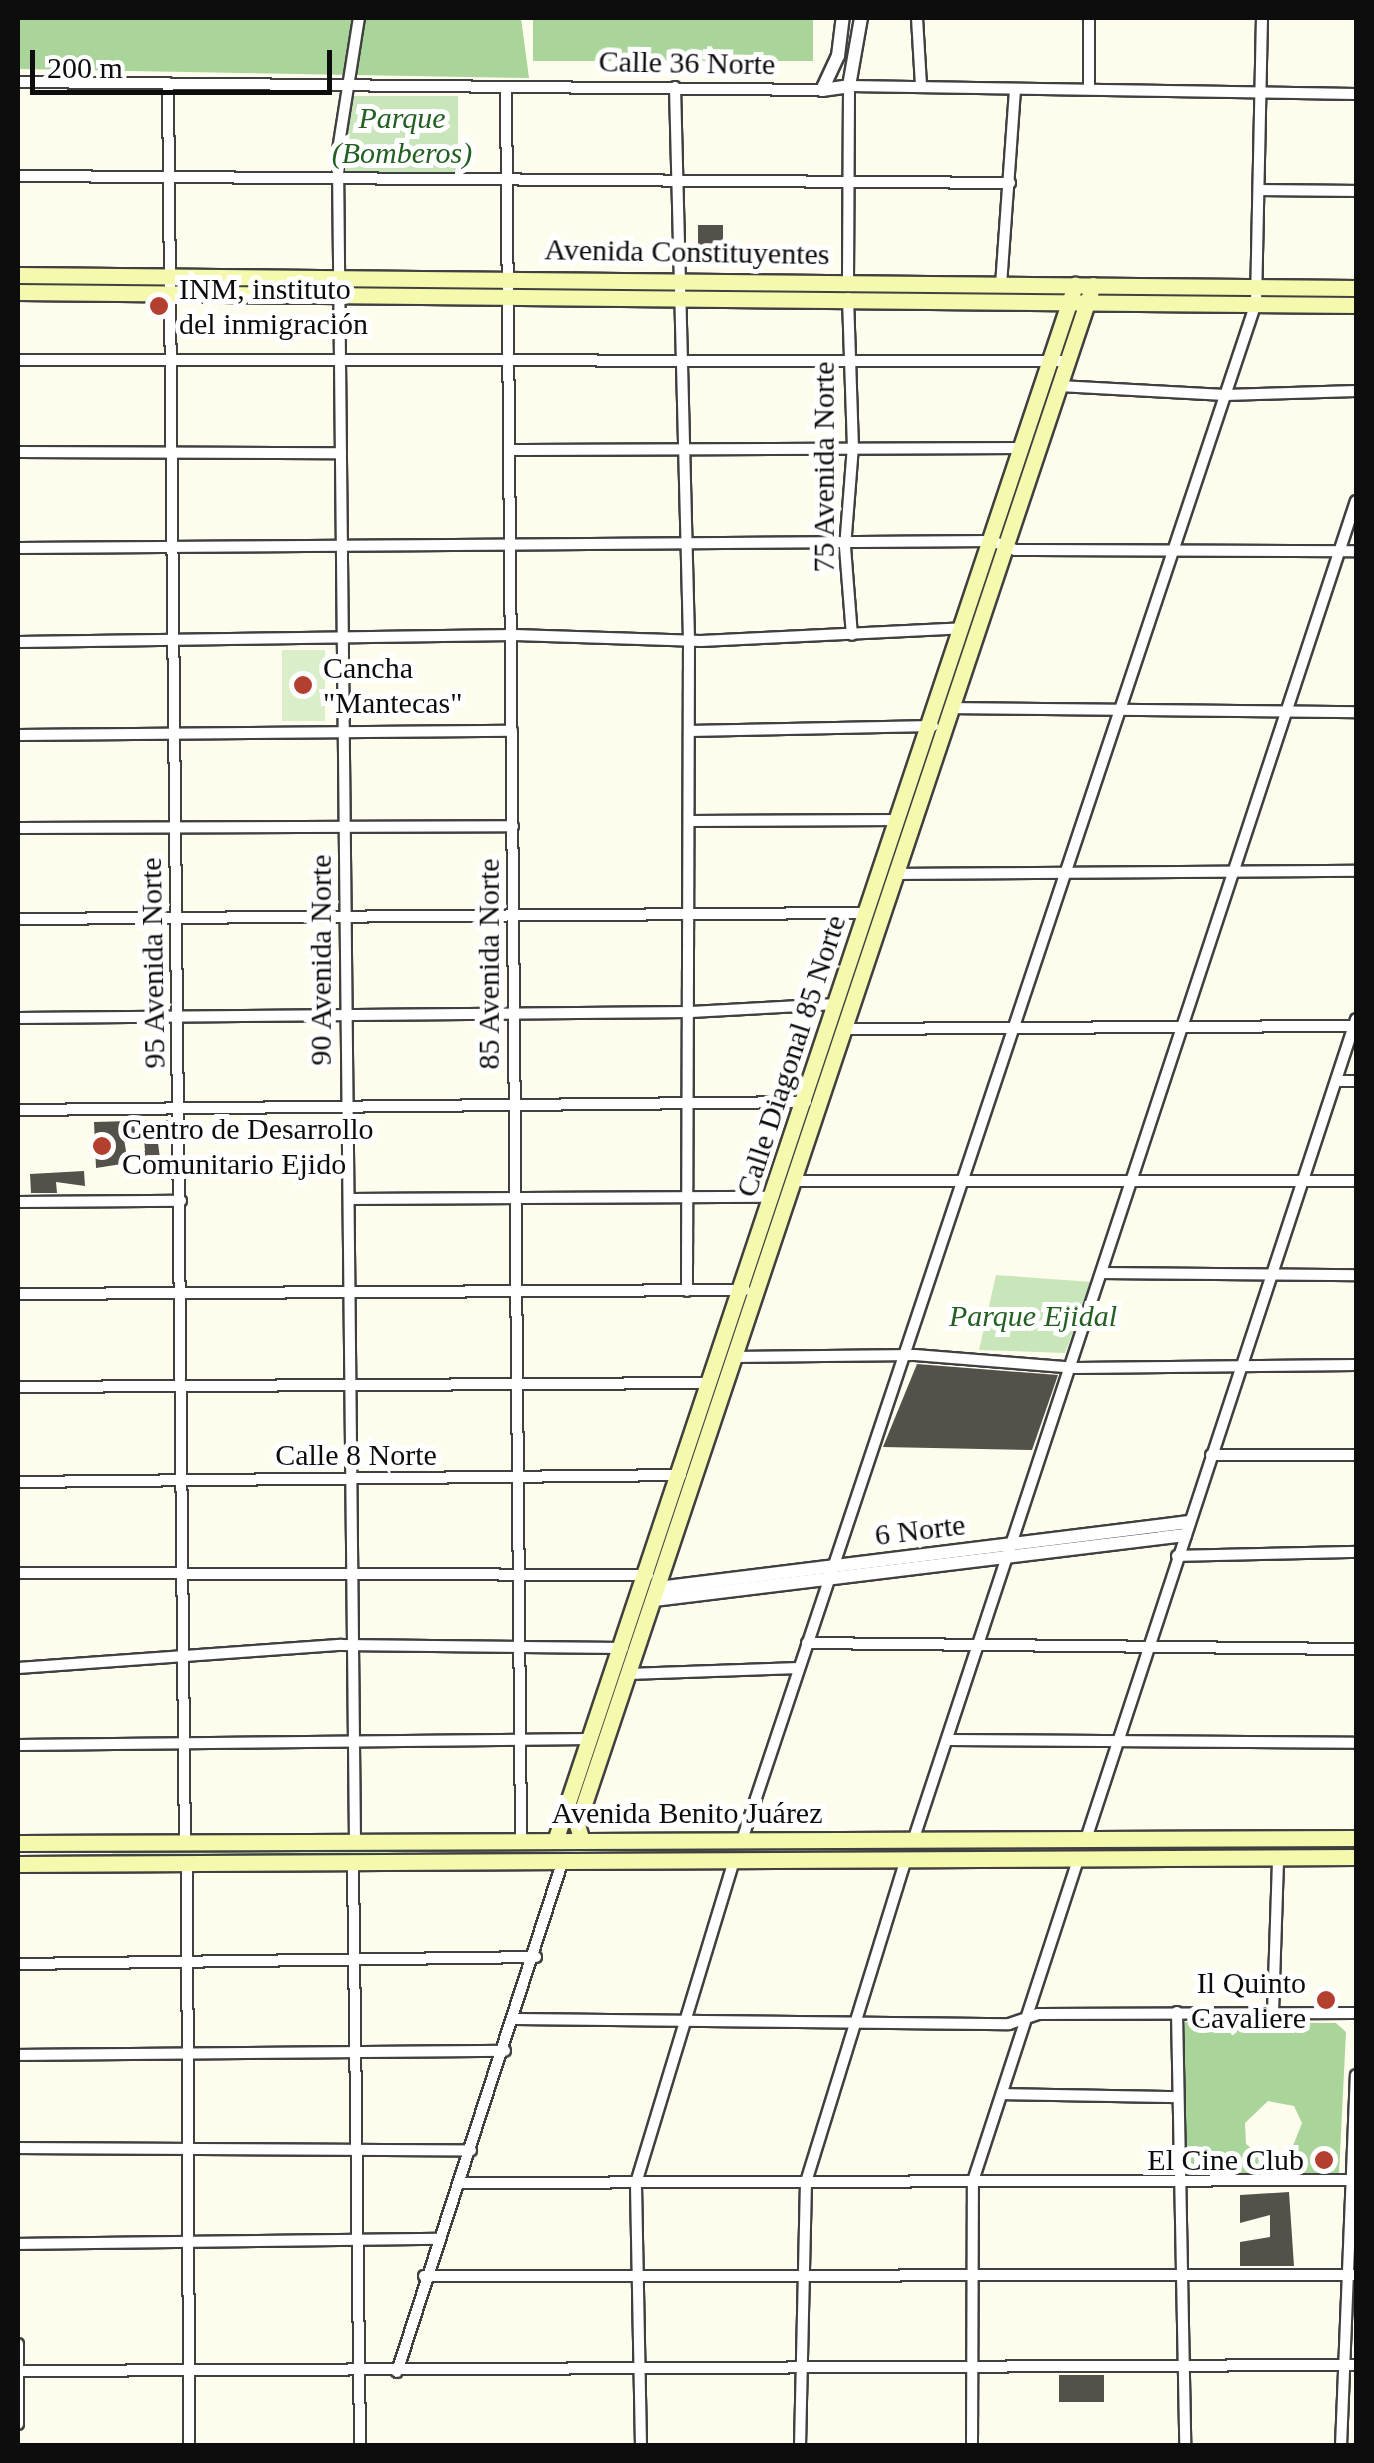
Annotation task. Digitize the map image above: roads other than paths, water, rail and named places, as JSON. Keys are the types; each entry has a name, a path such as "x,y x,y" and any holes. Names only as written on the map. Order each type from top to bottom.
{"main road":[{"name":"Avenida Constituyentes","path":"18,274 340,295 682,297 1001,284 1073,293"},
{"name":"Avenida Constituyentes","path":"18,292 340,276 681,279 848,290 1073,293 1259,286 1356,288"},
{"name":"Calle Diagonal 85 Norte","path":"554,1841 628,1674 718,1383 792,1181 811,1102 874,914 898,820 935,726 950,708 1073,293"},
{"name":"Avenida Constituyentes","path":"1090,293 1356,305"},
{"name":"Calle Diagonal 85 Norte","path":"874,914 895,874 963,628 1069,360 1090,293"},
{"name":"Calle Diagonal 85 Norte","path":"718,1383 733,1357 774,1198 842,1029 843,1004"},
{"name":"Calle Diagonal 85 Norte","path":"582,1840 578,1825 624,1648 654,1587"},
{"name":"Avenida Benito Juárez","path":"18,1843 1356,1838"},
{"path":"968,1859 976,1850 970,1839"},
{"path":"1019,1859 1014,1850 1021,1839"},
{"path":"679,1860 682,1840"},
{"path":"716,1861 710,1848 721,1840"},
{"path":"109,1863 103,1851 111,1842"},
{"path":"452,1861 447,1850 455,1842"},
{"path":"80,1863 89,1852 84,1844"},
{"path":"404,1862 413,1854 405,1844"},
{"name":"Avenida Benito Juárez","path":"18,1864 1356,1857"}],"street":[{"name":"90 Avenida Norte","path":"354,1842 340,179 346,80 359,18"},
{"path":"822,90 838,56 843,18"},
{"name":"75 Avenida Norte","path":"852,635 845,547 853,446 848,290 849,86 860,18"},
{"path":"917,18 921,86"},
{"path":"1089,18 1089,89"},
{"path":"742,1840 824,1582 904,1355 1256,303 1262,190 1262,18"},
{"name":"Calle 36 Norte","path":"18,82 346,80 506,87 822,90 921,86 1356,94"},
{"name":"95 Avenida Norte","path":"168,83 172,452 167,547 176,640 186,1842"},
{"name":"85 Avenida Norte","path":"506,87 521,1841"},
{"path":"675,87 682,297 679,449 689,641 690,920 683,1099 687,1291"},
{"path":"1001,284 1016,89"},
{"path":"18,176 1010,183"},
{"path":"1262,190 1356,191"},
{"path":"18,360 1069,360"},
{"path":"1059,386 1225,396 1356,391"},
{"path":"509,450 1024,448"},
{"path":"18,452 341,453"},
{"path":"914,1838 1006,1560 1076,1368 1356,502"},
{"path":"18,548 511,543 845,547 998,544 1171,553 1356,550"},
{"path":"18,642 513,635 689,641 963,628"},
{"path":"950,708 1356,712"},
{"path":"689,731 935,726"},
{"path":"18,735 512,731"},
{"path":"690,821 898,820"},
{"path":"18,828 513,826"},
{"path":"895,874 1356,870"},
{"path":"18,919 690,920 874,914"},
{"path":"18,1018 180,1014 514,1015 843,1004"},
{"path":"842,1029 1186,1031 1355,1023 1187,1528 1122,1740 1086,1839"},
{"path":"1338,1081 1356,1081"},
{"path":"18,1110 683,1099 811,1102"},
{"path":"792,1181 1356,1181"},
{"path":"349,1200 774,1198"},
{"path":"18,1202 181,1201"},
{"path":"1105,1274 1356,1276"},
{"path":"18,1294 750,1289"},
{"path":"733,1357 904,1355 1076,1368 1356,1366"},
{"path":"18,1387 718,1383"},
{"path":"1211,1455 1356,1455"},
{"name":"Calle 8 Norte","path":"18,1482 520,1480 688,1475"},
{"path":"18,1573 521,1574 654,1587 824,1582 1006,1560 1187,1528"},
{"name":"6 Norte","path":"654,1587 1012,1544 1187,1528"},
{"path":"1178,1556 1356,1552"},
{"path":"807,1643 1356,1649"},
{"path":"18,1668 353,1647 624,1648"},
{"path":"628,1674 798,1668"},
{"path":"18,1745 522,1744 600,1739"},
{"path":"948,1740 1356,1743"},
{"path":"1273,2012 1278,1858"},
{"path":"800,2446 806,2182 906,1859"},
{"path":"396,2372 436,2239 460,2183 516,2019 563,1860"},
{"path":"972,2446 973,2181 1078,1860"},
{"path":"641,2446 634,2277 636,2183 680,2022 734,1861"},
{"path":"354,1863 360,2446"},
{"path":"187,1864 184,2056 189,2446"},
{"path":"18,1964 536,1957"},
{"path":"1177,2012 1185,2446"},
{"path":"516,2019 680,2022 1028,2018 1177,2012 1356,2013"},
{"path":"18,2055 358,2056 505,2051"},
{"path":"1341,2446 1351,2365 1356,2075"},
{"path":"1002,2094 1178,2097"},
{"path":"18,2148 471,2150"},
{"path":"460,2183 1353,2181"},
{"path":"18,2244 436,2239"},
{"path":"424,2276 1352,2275"},
{"path":"18,2344 18,2424"},
{"path":"18,2371 640,2372 1351,2365"}],"place":[{"name":"INM, instituto del inmigración","path":"159,306"},
{"name":"Cancha \"Mantecas\"","path":"303,685"},
{"name":"Centro de Desarrollo Comunitario Ejido","path":"102,1146"},
{"name":"Il Quinto Cavaliere","path":"1326,2000"},
{"name":"El Cine Club","path":"1324,2160"}],"park label":[{"name":"Parque (Bomberos)","path":"402,135"},
{"name":"Parque Ejidal","path":"1033,1316"}]}
